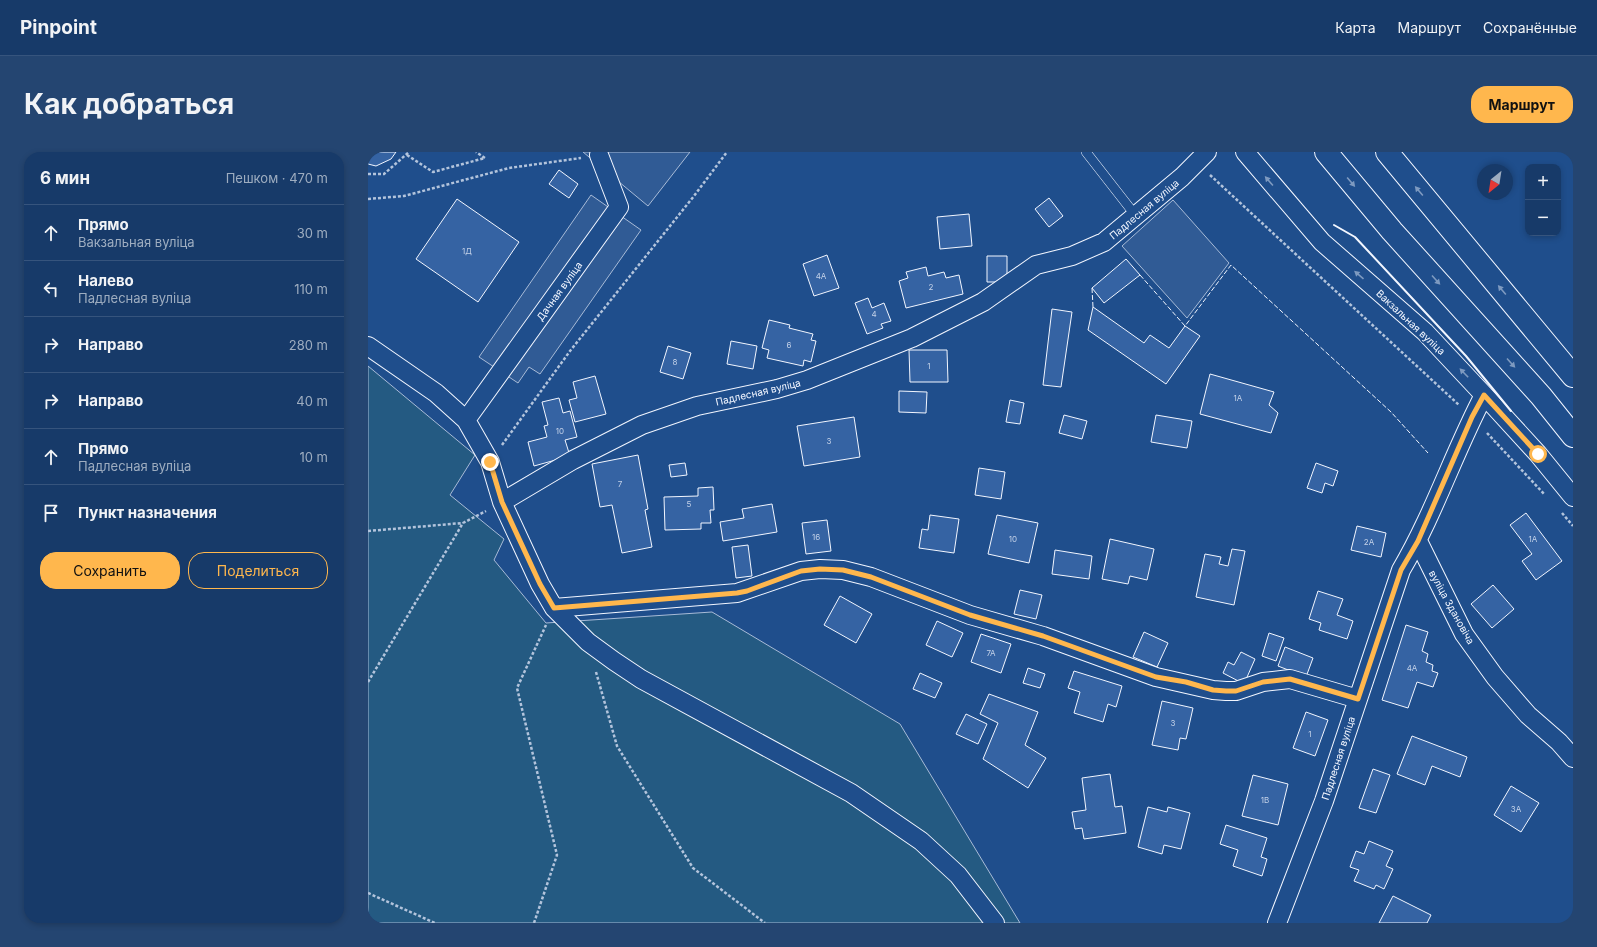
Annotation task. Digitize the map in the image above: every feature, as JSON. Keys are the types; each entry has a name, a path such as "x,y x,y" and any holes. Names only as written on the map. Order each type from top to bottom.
{"highway":[{"path":"1326,152 1392,231 1541,396 1573,436"},
{"path":"1387,152 1573,376"}],"street":[{"name":"Вакзальная вуліца","path":"1245,152 1322,242 1425,332 1538,454 1573,497"},
{"name":"Дачная вуліца","path":"466,420 619,207 599,155"},
{"name":"Падлесная вуліца","path":"502,502 573,460 642,425 697,406 777,389 807,380 912,338 983,302 1036,265 1072,256 1104,242 1182,177 1202,157"},
{"path":"368,346 436,393 466,420 490,462 502,502 540,584 554,608 588,642 641,679 852,793 921,841 958,875 995,923"},
{"name":"Падлесная вуліца","path":"1277,923 1324,801 1401,570 1418,541 1472,417 1484,395"},
{"name":"вуліца Здановіча","path":"1418,541 1464,634 1490,671 1528,715 1559,742 1573,758"},
{"path":"554,608 737,593 747,591 801,571 820,569 843,570 871,577 970,615 1043,636 1156,677 1186,682 1213,690 1226,691 1236,691 1263,682 1290,679 1358,699"}],"lane":[{"path":"1086,152 1136,216"}],"path":[{"path":"368,174 384,174 408,153 433,172 485,158 476,152"},
{"path":"490,462 570,351 727,152"},
{"path":"368,199 404,196 509,168 599,155"},
{"path":"1202,157 1472,417 1547,498"},
{"path":"368,531 463,523 502,502"},
{"path":"1558,509 1573,526"},
{"path":"368,682 463,523"},
{"path":"534,923 557,854 517,688 554,608"},
{"path":"596,671 617,746 693,868 765,923"},
{"path":"368,893 435,923"}],"shaded area":[{"path":"583,152 690,152 648,206"},
{"path":"591,195 641,230 540,374 529,367 518,383 479,357"},
{"path":"1173,200 1229,263 1187,318 1122,246"},
{"path":"368,366 475,455 450,495 504,539 494,560 546,623 712,612 900,724 1020,923 368,923"}],"building":[{"path":"368,152 396,152 391,159 376,166 368,164"},
{"path":"559,170 578,184 569,198 549,184"},
{"path":"1049,198 1063,216 1049,227 1035,209"},
{"path":"457,199 519,242 478,302 416,259"},
{"path":"969,214 972,246 940,249 937,217"},
{"path":"827,255 839,288 814,296 803,264"},
{"path":"987,256 1007,256 1007,282 987,282"},
{"path":"1126,259 1140,275 1104,303 1092,288"},
{"path":"926,267 928,276 944,272 946,278 959,275 963,294 906,308 899,281 908,278 906,272"},
{"path":"868,298 872,308 884,303 891,321 881,324 883,328 867,334 855,303"},
{"path":"1093,307 1144,343 1150,335 1169,348 1185,326 1200,336 1166,384 1088,330"},
{"path":"1052,309 1072,312 1061,387 1043,385"},
{"path":"769,320 790,325 789,328 813,334 811,340 816,341 811,362 804,360 803,366 767,358 769,350 762,348"},
{"path":"731,341 757,346 753,369 727,364"},
{"path":"668,346 691,353 683,379 660,372"},
{"path":"909,350 947,350 948,382 910,382"},
{"path":"1210,374 1274,392 1269,405 1278,413 1271,433 1200,414"},
{"path":"595,376 606,414 575,422 569,400 577,398 573,382"},
{"path":"899,391 927,392 926,413 899,412"},
{"path":"559,398 563,413 570,411 577,437 565,440 570,456 534,466 528,442 547,437 544,426 548,425 542,402"},
{"path":"1010,400 1024,403 1020,424 1006,422"},
{"path":"1064,415 1087,421 1082,439 1059,433"},
{"path":"1156,415 1192,421 1187,448 1151,442"},
{"path":"854,417 860,457 804,466 797,426"},
{"path":"638,455 648,509 645,510 652,547 622,553 612,505 600,507 592,464"},
{"path":"685,463 687,475 671,477 669,465"},
{"path":"1316,463 1338,471 1333,486 1325,483 1322,493 1307,488"},
{"path":"979,468 1005,472 1001,499 975,495"},
{"path":"713,487 714,510 710,510 711,523 701,523 701,529 665,530 664,497 698,496 698,488"},
{"path":"772,504 777,532 723,541 720,522 744,518 742,509"},
{"path":"1526,513 1562,561 1536,580 1522,561 1532,554 1510,525"},
{"path":"930,515 959,519 954,553 919,548 922,529 928,530"},
{"path":"997,515 1038,523 1029,563 988,554"},
{"path":"827,520 831,551 806,554 802,523"},
{"path":"1357,526 1386,533 1381,557 1351,550"},
{"path":"1110,539 1154,549 1147,580 1130,576 1128,584 1102,579"},
{"path":"748,545 752,576 736,578 732,547"},
{"path":"1232,549 1245,551 1234,605 1196,597 1205,554 1221,557 1219,564 1228,566"},
{"path":"1055,550 1092,556 1089,579 1052,574"},
{"path":"1493,585 1514,609 1492,628 1471,604"},
{"path":"1020,590 1042,595 1036,619 1014,614"},
{"path":"1318,591 1343,599 1337,615 1353,621 1347,639 1319,630 1321,623 1309,619"},
{"path":"840,596 872,614 856,643 824,625"},
{"path":"937,621 963,633 952,657 926,645"},
{"path":"1406,625 1428,632 1422,651 1428,654 1426,662 1433,665 1432,671 1438,673 1433,687 1417,682 1408,708 1382,700"},
{"path":"1144,632 1168,643 1157,667 1133,657"},
{"path":"1269,633 1284,638 1276,661 1262,656"},
{"path":"981,634 1011,644 1001,673 971,662"},
{"path":"1285,647 1313,658 1306,677 1278,666"},
{"path":"1241,652 1255,659 1244,684 1223,673 1228,662 1234,665"},
{"path":"1028,668 1045,674 1040,688 1023,683"},
{"path":"1074,671 1122,686 1116,707 1108,704 1103,722 1074,713 1080,692 1068,688"},
{"path":"920,673 942,683 935,698 913,689"},
{"path":"989,694 1038,712 1025,745 1046,758 1028,788 983,759 998,723 980,714"},
{"path":"1162,701 1193,708 1186,739 1180,738 1178,750 1152,745"},
{"path":"1306,712 1328,720 1315,756 1293,748"},
{"path":"966,714 987,724 978,744 956,734"},
{"path":"1412,736 1467,757 1460,777 1432,766 1425,785 1397,774"},
{"path":"1373,769 1390,775 1376,813 1359,808"},
{"path":"1110,774 1115,807 1122,806 1126,833 1084,839 1082,828 1075,829 1072,812 1086,810 1082,778"},
{"path":"1253,775 1288,784 1278,825 1242,816"},
{"path":"1511,786 1539,803 1521,832 1494,815"},
{"path":"1148,807 1167,812 1168,807 1190,813 1181,849 1164,845 1162,854 1138,847"},
{"path":"1226,825 1267,838 1261,857 1267,859 1262,876 1233,866 1238,850 1220,844"},
{"path":"1369,841 1393,851 1386,866 1393,869 1384,889 1376,885 1374,889 1354,881 1359,870 1350,867 1356,851 1364,854"},
{"path":"1393,896 1431,915 1427,923 1379,923"}],"fence":[{"path":"1140,275 1185,326 1231,265 1391,412 1428,453"},
{"path":"1092,288 1093,307"}],"wall":[{"path":"1334,225 1355,237 1466,356 1511,411"}],"route":[{"path":"490,462 502,502 540,584 554,608 710,594 737,593 747,591 784,576 801,571 820,569 843,570 871,577 970,615 1043,636 1156,677 1186,682 1213,690 1226,691 1236,691 1263,682 1290,679 1358,699 1401,570 1418,541 1472,417 1484,395 1538,454"}]}
